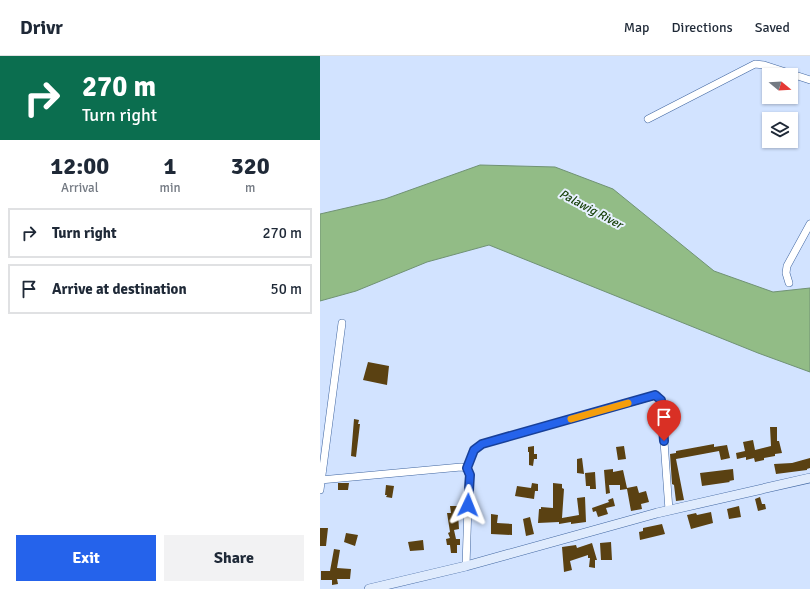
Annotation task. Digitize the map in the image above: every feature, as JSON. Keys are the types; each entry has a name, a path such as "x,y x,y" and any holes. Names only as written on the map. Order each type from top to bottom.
{"street":[{"path":"648,118 755,64 771,67 810,80"},
{"path":"789,283 786,273 787,266 810,224"},
{"path":"320,490 342,323"},
{"path":"466,566 470,475 467,468 474,450 482,444 657,395 661,400 669,510"},
{"path":"321,480 461,467 467,468"},
{"path":"369,589 403,585 669,510 810,478"}],"water":[{"name":"Palawig River","path":"480,165 555,167 613,189 714,271 773,292 810,288 810,372 758,353 489,245 427,262 356,291 320,301 320,214 385,199"}],"building":[{"path":"368,362 389,366 387,385 363,380"},
{"path":"354,419 359,420 358,424 360,424 356,457 351,456"},
{"path":"770,427 777,427 777,441 779,441 782,453 775,454 775,456 764,458 764,460 755,462 754,458 746,460 746,457 737,459 736,453 745,451 743,442 753,440 755,450 771,446"},
{"path":"714,444 714,447 727,445 730,458 721,460 719,451 676,459 684,500 676,501 674,485 672,484 670,454 676,453 676,451"},
{"path":"534,446 534,454 537,454 537,459 534,459 533,466 529,465 528,447"},
{"path":"624,446 626,459 618,460 616,447"},
{"path":"582,458 584,474 577,473 577,459"},
{"path":"810,458 810,468 807,470 776,474 774,464 792,463"},
{"path":"613,469 613,472 623,470 627,488 637,486 639,493 646,491 649,502 641,504 642,509 631,511 627,489 620,490 620,485 609,485 610,493 606,494 604,470"},
{"path":"733,469 734,480 729,481 730,482 702,486 700,473"},
{"path":"595,472 596,489 590,489 590,486 586,486 585,473"},
{"path":"338,483 349,483 348,490 338,490"},
{"path":"532,483 538,484 538,491 535,491 534,499 515,496 517,486 531,488"},
{"path":"553,483 562,484 562,488 564,489 562,518 579,515 577,498 585,497 586,522 571,524 571,522 559,524 559,522 538,523 539,509 541,509 541,507 553,508"},
{"path":"386,485 394,486 392,498 386,497 387,495 385,495"},
{"path":"760,497 762,504 765,504 766,509 758,511 755,499"},
{"path":"613,498 615,506 606,508 608,514 598,517 596,511 593,512 592,508 609,502 608,500"},
{"path":"450,506 460,506 460,512 458,512 459,529 454,530 456,539 460,539 460,545 457,545 457,553 451,553 450,545 447,545 446,539 450,538 448,533 450,532 447,513 451,513"},
{"path":"739,506 741,517 729,519 727,509"},
{"path":"711,512 713,523 691,529 687,515 696,513 697,515"},
{"path":"491,514 498,515 497,523 512,524 512,535 491,534"},
{"path":"530,517 534,534 526,536 523,519"},
{"path":"662,524 665,534 640,540 639,532 643,531 643,528"},
{"path":"320,528 328,528 326,546 320,546"},
{"path":"346,533 358,535 355,546 344,542"},
{"path":"423,540 424,550 410,551 408,542"},
{"path":"611,542 612,560 601,560 600,543"},
{"path":"592,543 597,560 595,560 595,568 589,567 590,558 588,558 588,555 570,561 572,570 564,572 562,547 576,545 577,548"},
{"path":"334,549 340,550 337,568 351,569 350,579 337,579 338,584 332,585 332,580 321,580 321,571 330,571"}],"slow traffic":[{"path":"571,419 628,403"}],"route":[{"path":"468,505 470,475 467,468 474,450 482,444 655,395 660,397 661,400 664,441"}]}
